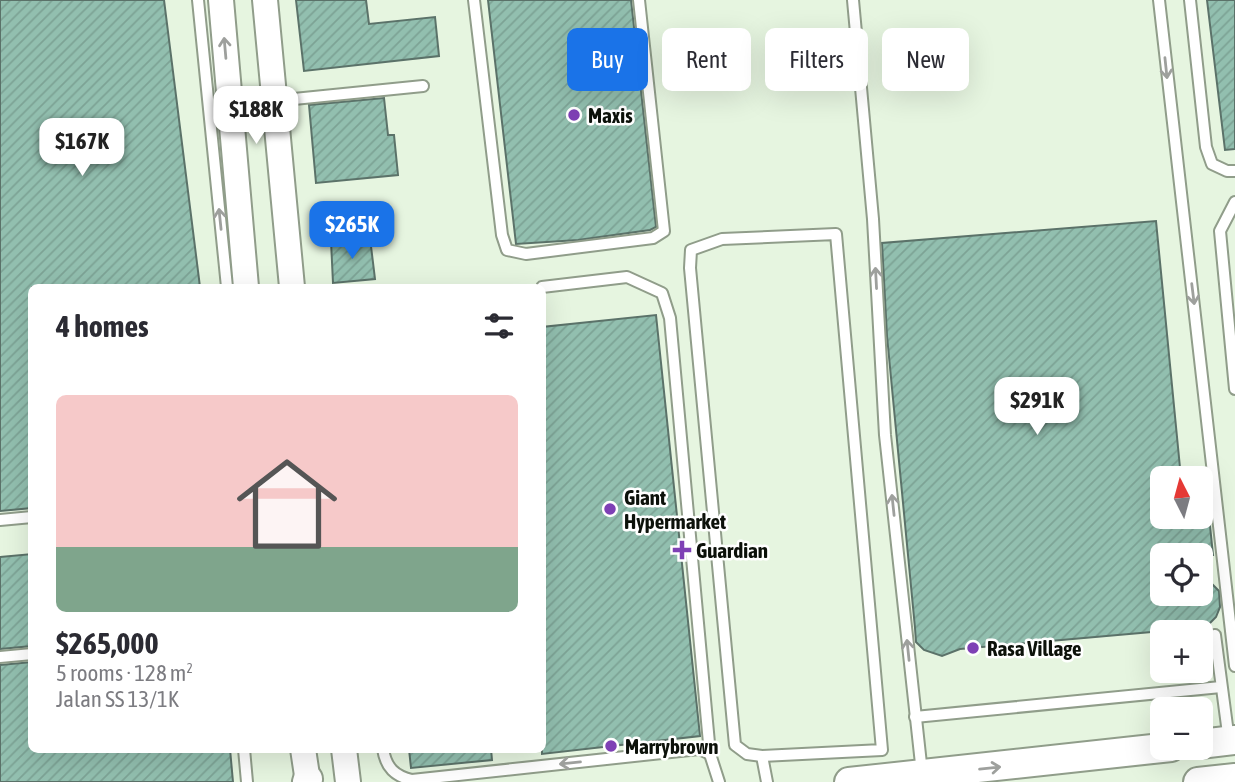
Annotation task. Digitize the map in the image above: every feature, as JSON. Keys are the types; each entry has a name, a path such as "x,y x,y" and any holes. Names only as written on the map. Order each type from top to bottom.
{"main road":[{"path":"1213,742 1232,740"},
{"path":"849,782 1150,749"},
{"path":"1198,782 1235,778"}],"street":[{"path":"221,0 246,284"},
{"path":"265,0 292,284"},
{"path":"304,753 308,781"},
{"path":"344,753 348,782"}],"lane":[{"path":"198,0 227,284"},
{"path":"474,0 502,235 506,250 526,254 653,238 664,231 639,0"},
{"path":"853,0 873,219 885,435 922,775"},
{"path":"1159,0 1235,666"},
{"path":"1190,0 1206,147 1212,164 1227,172 1235,171"},
{"path":"274,102 423,86"},
{"path":"1235,202 1220,231 1235,389"},
{"path":"836,234 883,750 762,756 747,754 735,745 690,268 691,250 722,239 836,234"},
{"path":"546,287 627,277 662,293 670,318 710,754 719,782"},
{"path":"0,520 28,517"},
{"path":"1216,635 1221,687 1232,740"},
{"path":"0,657 28,654"},
{"path":"915,717 1221,687"},
{"path":"384,753 389,766 397,776 412,780 699,749 710,754"},
{"path":"244,753 247,782"},
{"path":"762,756 767,782"}],"building":[{"path":"0,0 164,0 200,284 28,284 28,508 0,511"},
{"path":"296,0 366,0 369,24 435,17 439,56 304,71"},
{"name":"Maxis","path":"488,0 631,0 634,28 567,28 567,91 641,91 656,227 578,240 516,244"},
{"path":"1207,0 1235,0 1235,149 1225,150"},
{"path":"384,98 388,135 394,135 398,175 316,183 309,105"},
{"path":"1156,221 1180,466 1150,466 1150,529 1210,529 1212,543 1150,543 1150,606 1213,606 1213,585 1219,591 1220,607 1213,620 1150,620 1150,632 960,649 942,656 924,650 916,642 887,336 882,243"},
{"path":"370,238 375,279 333,283 331,241"},
{"name":"Giant Hypermarket","path":"656,315 700,736 542,754 546,753 546,327"},
{"path":"28,554 28,646 0,649 0,557"},
{"path":"28,662 28,753 230,753 233,782 0,782 0,665"},
{"path":"409,753 491,753 492,760 411,768"}],"place":[{"name":"Maxis","path":"574,115"},
{"name":"Giant Hypermarket","path":"610,509"},
{"name":"Guardian","path":"682,550"},
{"name":"Rasa Village","path":"973,648"},
{"name":"Marrybrown","path":"611,746"}]}
